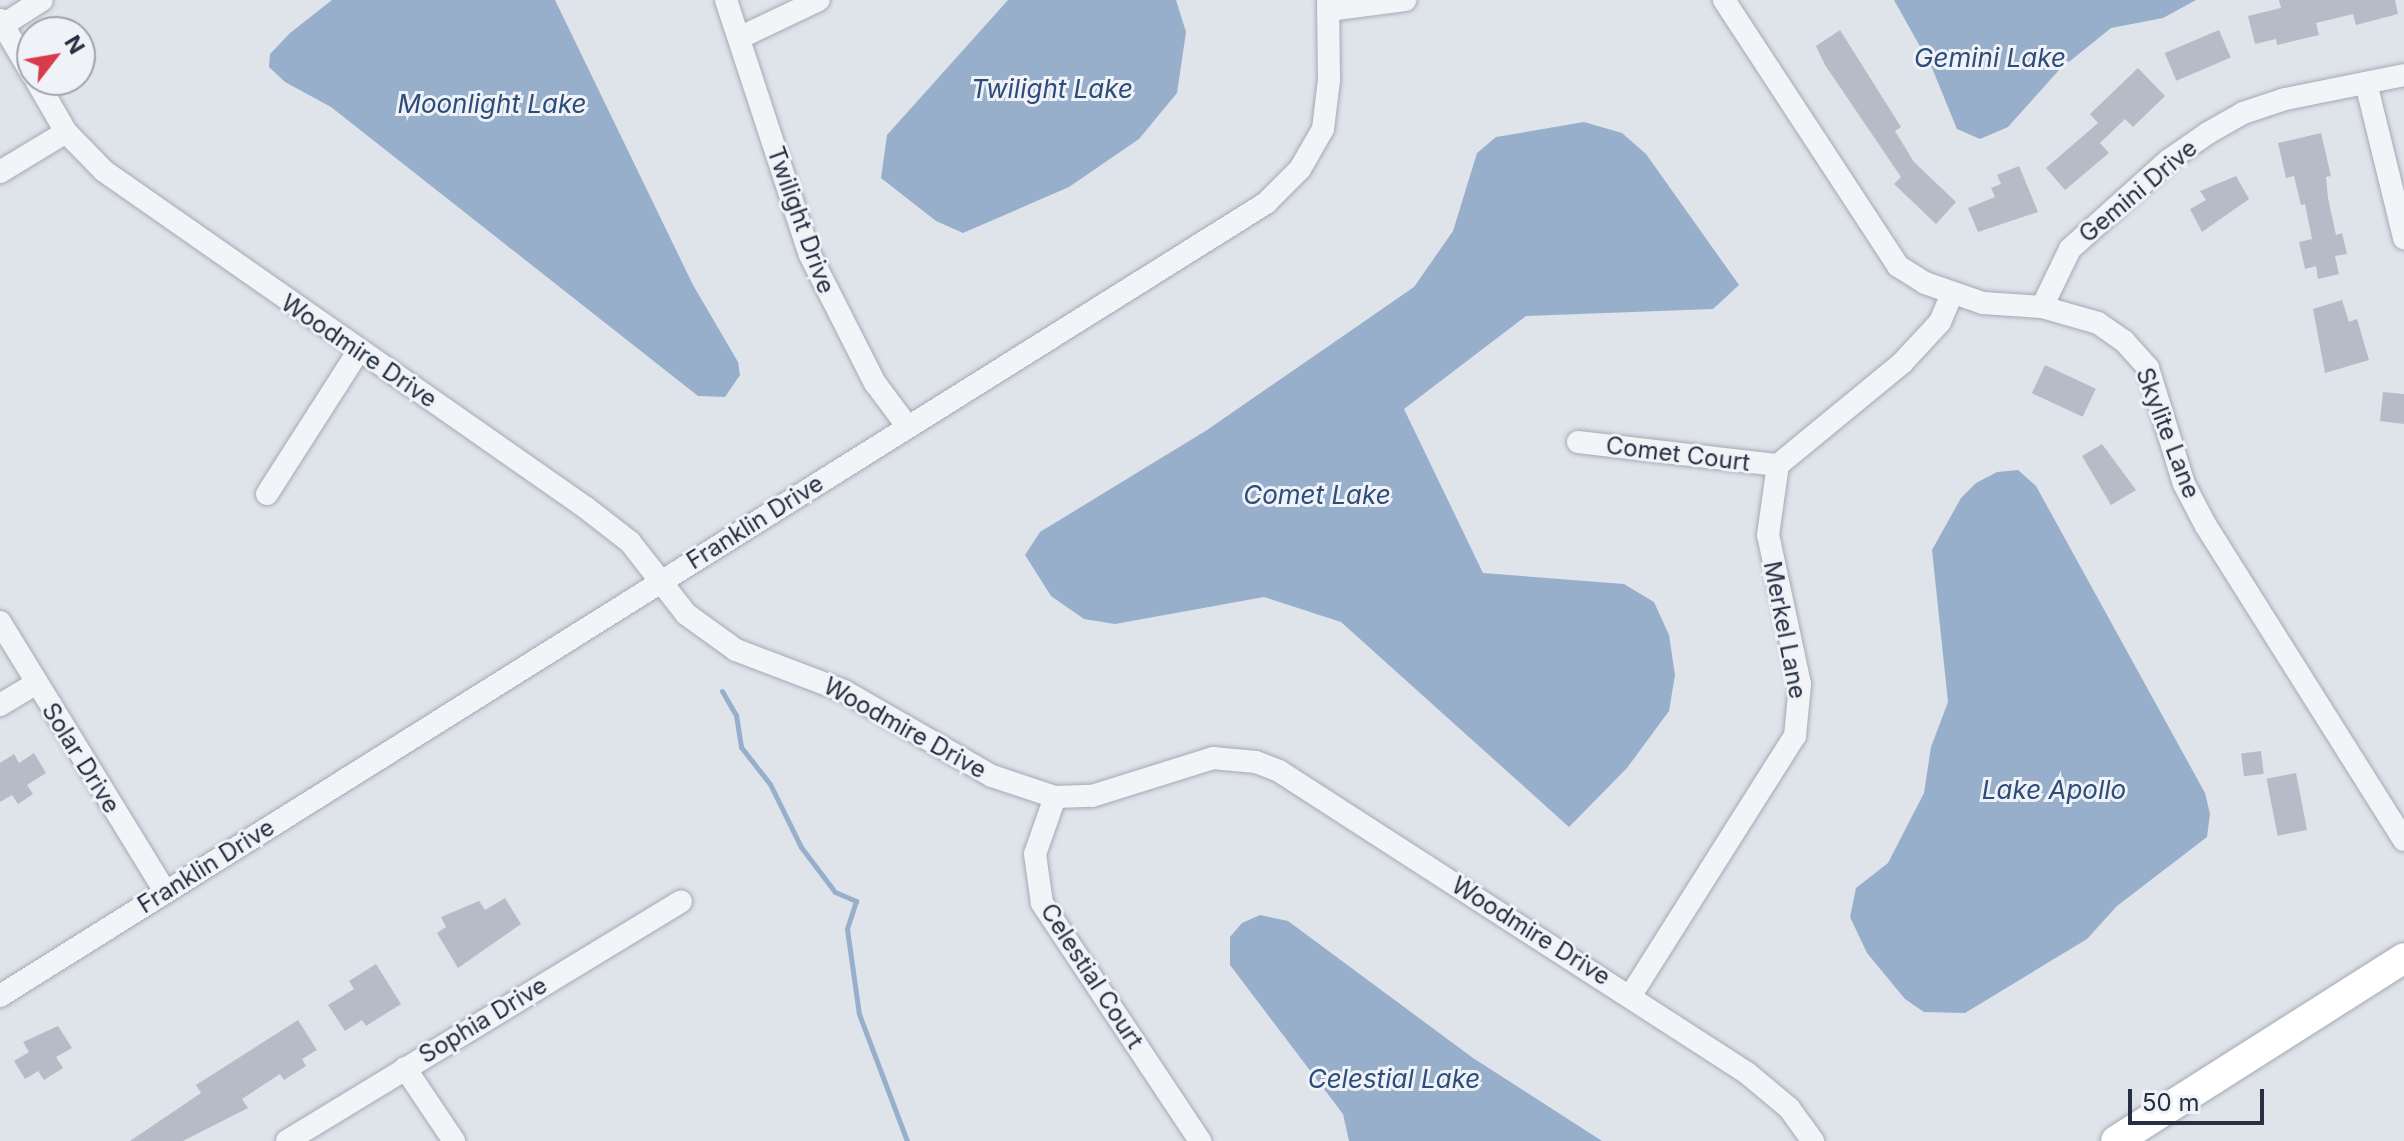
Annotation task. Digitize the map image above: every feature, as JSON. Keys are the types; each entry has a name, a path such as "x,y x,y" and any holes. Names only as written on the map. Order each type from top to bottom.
{"street":[{"path":"16,46 2,22 42,0"},
{"name":"Twilight Drive","path":"726,0 741,37 810,255 875,383 907,426"},
{"path":"741,37 819,0"},
{"name":"Franklin Drive","path":"0,996 1266,203 1300,169 1323,129 1329,5 1405,0"},
{"name":"Skylite Lane","path":"1724,0 1898,266 1952,294 1983,303 2042,307 2098,323 2124,341 2148,368 2184,484 2206,526 2404,840"},
{"name":"Gemini Drive","path":"2042,307 2070,249 2169,160 2243,113 2404,75"},
{"path":"2366,83 2404,238"},
{"name":"Woodmire Drive","path":"45,96 66,132 142,200 585,507 630,542 658,582 708,632 736,650 844,691 992,776 1055,797 1123,788 1191,762 1256,762 1279,771 1631,995 1765,1086 1813,1141"},
{"path":"0,172 66,132"},
{"path":"1778,465 1902,363 1940,322 1952,294"},
{"path":"267,494 359,350"},
{"name":"Comet Court","path":"1578,442 1778,465"},
{"name":"Merkel Lane","path":"1631,995 1795,736 1800,684 1768,535 1778,465"},
{"name":"Solar Drive","path":"0,622 35,684 165,891"},
{"path":"0,705 35,684"},
{"name":"Celestial Court","path":"1055,797 1035,854 1042,903 1200,1141"},
{"name":"Sophia Drive","path":"287,1141 681,901"},
{"path":"2116,1141 2404,958"},
{"path":"405,1068 454,1141"}],"water":[{"name":"Moonlight Lake","path":"332,0 555,0 693,285 738,362 740,375 725,397 698,396 331,107 285,82 269,67 270,54 290,33"},
{"name":"Twilight Lake","path":"1008,0 1176,0 1186,32 1177,93 1139,139 1069,187 963,233 936,221 881,178 887,135"},
{"name":"Gemini Lake","path":"1894,0 2196,0 2163,18 2111,28 2059,70 2008,127 1980,139 1957,129 1932,68"},
{"name":"Comet Lake","path":"1584,122 1622,133 1646,154 1739,285 1713,309 1526,316 1404,409 1483,573 1624,584 1654,602 1669,635 1675,675 1669,711 1627,768 1569,827 1341,622 1264,597 1115,624 1084,619 1051,596 1025,555 1040,532 1207,430 1414,287 1453,231 1477,153 1496,137"},
{"name":"Lake Apollo","path":"2018,470 2036,486 2205,793 2210,814 2207,837 2117,906 2087,939 1965,1013 1924,1012 1905,999 1867,953 1850,917 1856,888 1888,863 1924,793 1931,747 1948,702 1932,550 1961,498 1976,483 1997,472"},
{"name":"Celestial Lake","path":"1260,915 1288,921 1473,1058 1602,1141 1349,1141 1343,1114 1230,965 1230,937 1242,923"}],"building":[{"path":"2279,0 2395,0 2398,14 2356,25 2353,14 2316,23 2319,35 2277,45 2276,39 2255,44 2248,16 2281,8"},
{"path":"1840,30 1901,127 1895,131 1914,162 1956,202 1936,224 1894,184 1901,177 1825,65 1816,46"},
{"path":"2219,30 2231,58 2176,81 2165,53"},
{"path":"2138,68 2165,96 2133,127 2125,119 2100,143 2109,153 2065,190 2046,168 2098,123 2090,114"},
{"path":"2321,133 2331,176 2326,177 2328,198 2336,235 2342,233 2347,254 2335,256 2339,274 2318,279 2316,266 2305,269 2299,242 2312,239 2305,204 2301,205 2294,176 2286,178 2278,143"},
{"path":"2019,166 2038,212 1978,232 1968,208 1995,197 1991,188 2001,184 1997,175"},
{"path":"2236,176 2249,199 2202,232 2190,209 2206,200 2200,191"},
{"path":"2342,300 2349,322 2357,319 2369,360 2325,373 2313,309"},
{"path":"2045,365 2096,389 2083,417 2032,393"},
{"path":"2383,392 2404,394 2404,424 2380,421"},
{"path":"2102,444 2136,490 2111,505 2082,456"},
{"path":"2261,751 2264,774 2244,776 2241,753"},
{"path":"34,753 46,773 27,785 33,794 18,804 12,795 0,802 0,763 14,754 19,763"},
{"path":"2296,773 2307,830 2278,836 2267,779"},
{"path":"505,898 521,924 458,968 437,933 446,927 441,917 479,901 485,910"},
{"path":"376,964 401,1004 366,1026 362,1020 345,1031 328,1005 354,989 349,981"},
{"path":"298,1020 317,1050 302,1059 306,1066 284,1080 280,1074 242,1099 248,1108 183,1141 130,1141 201,1093 196,1085"},
{"path":"58,1026 72,1048 56,1057 63,1068 44,1080 38,1071 25,1079 14,1061 29,1052 23,1042"}],"waterway":[{"path":"722,691 736,715 741,747 770,784 801,847 835,892 856,901 847,929 859,1014 907,1141"}]}
